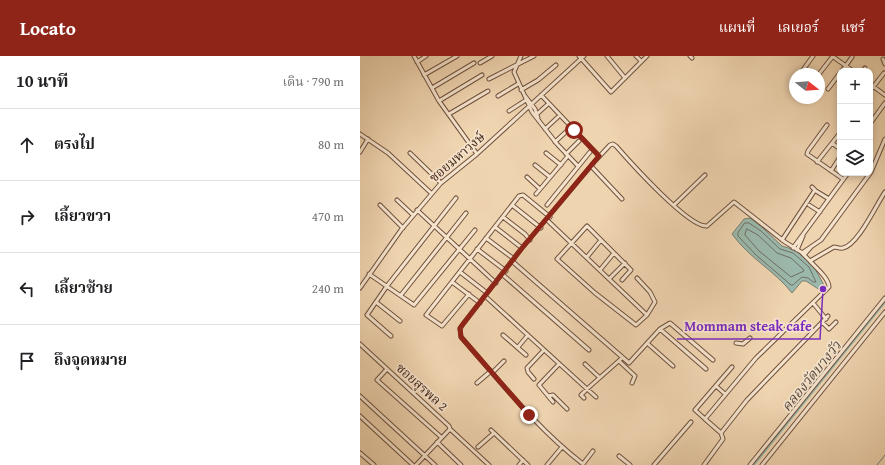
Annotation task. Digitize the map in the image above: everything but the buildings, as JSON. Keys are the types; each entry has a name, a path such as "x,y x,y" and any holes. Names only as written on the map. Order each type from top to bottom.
{"street":[{"path":"414,56 439,101 477,154"},
{"path":"417,62 426,56"},
{"path":"424,75 457,56"},
{"path":"480,63 492,56"},
{"path":"521,56 514,72 521,90 545,129 578,166"},
{"path":"489,79 534,56"},
{"path":"607,56 625,78"},
{"path":"636,56 641,61"},
{"path":"581,57 611,91 647,56"},
{"path":"804,68 813,56"},
{"path":"824,68 833,56 849,68"},
{"name":"ซอยมหาวงษ์","path":"360,288 403,228 431,193 477,154 581,57"},
{"path":"846,66 852,57"},
{"path":"883,59 885,64"},
{"path":"432,88 474,63"},
{"path":"521,90 538,80 556,65"},
{"path":"884,73 874,86 885,95"},
{"path":"439,101 482,75"},
{"path":"828,89 837,77"},
{"path":"498,96 518,84"},
{"path":"449,114 488,91"},
{"path":"524,95 530,105"},
{"path":"541,95 599,156"},
{"path":"509,111 526,100"},
{"path":"873,120 885,103"},
{"path":"537,116 547,105"},
{"path":"545,129 558,117"},
{"path":"807,154 827,125"},
{"path":"555,142 569,129"},
{"path":"360,134 388,153 431,193"},
{"path":"817,162 837,137"},
{"path":"803,254 821,240 871,172 885,138"},
{"path":"360,152 368,139"},
{"path":"536,194 579,141"},
{"path":"832,143 837,147"},
{"path":"593,451 583,464 562,447 534,420 460,335 463,324 503,275 522,248 541,228 599,156 613,144 674,205 698,225 706,227 734,202 782,240 803,254 820,271 830,286 756,358 705,419"},
{"path":"802,151 844,179"},
{"path":"547,205 590,152"},
{"path":"410,153 441,183"},
{"path":"546,153 561,165"},
{"path":"831,171 837,162"},
{"path":"536,166 550,177"},
{"path":"591,166 622,199"},
{"path":"674,205 705,175"},
{"path":"797,250 803,236 846,176"},
{"path":"527,177 540,189"},
{"path":"782,240 810,200 815,190 812,187"},
{"path":"816,192 829,199"},
{"path":"810,261 834,247 842,249 849,245 860,232 885,192"},
{"path":"469,294 443,326 427,316 519,196 523,195 647,315"},
{"path":"391,336 367,316 387,286 456,198"},
{"path":"397,200 413,215"},
{"path":"380,205 403,228"},
{"path":"512,205 541,228"},
{"path":"809,205 820,212"},
{"path":"417,210 496,283"},
{"path":"401,295 466,213"},
{"path":"503,217 525,234 530,240"},
{"path":"622,280 631,272 625,263 586,226 557,261 635,325 639,324 647,315 654,306 655,301 637,278"},
{"path":"495,227 522,248"},
{"path":"369,274 414,305 474,230"},
{"path":"793,248 798,239 803,236"},
{"path":"486,238 514,260 599,335 635,376 632,383"},
{"path":"586,257 601,240"},
{"path":"477,249 506,271"},
{"path":"600,270 614,252"},
{"path":"609,279 625,263"},
{"path":"460,272 596,397"},
{"path":"503,275 589,350"},
{"path":"452,282 480,303"},
{"path":"750,465 885,298"},
{"path":"376,302 400,321"},
{"path":"721,432 747,400 827,317 813,303"},
{"path":"762,465 885,312"},
{"path":"822,322 829,329 836,322"},
{"path":"621,359 629,363 660,329 668,324 673,324 713,360"},
{"path":"660,329 706,369"},
{"path":"503,334 526,355"},
{"path":"518,347 528,335"},
{"path":"736,343 743,344 750,338"},
{"path":"647,343 673,366"},
{"name":"ซอยสุรพล 2","path":"360,344 447,423 450,429 425,456 414,465"},
{"path":"534,379 528,372 527,368 544,350"},
{"path":"584,398 581,395 599,377 621,359"},
{"path":"477,383 504,361"},
{"path":"553,402 539,385 559,364"},
{"path":"585,364 599,377"},
{"path":"704,465 723,440 721,432 695,410 732,367"},
{"path":"387,369 377,380 441,437"},
{"path":"716,386 725,394"},
{"path":"548,396 553,395 567,409"},
{"path":"360,396 435,465"},
{"path":"360,416 414,465"},
{"path":"654,465 691,422"},
{"path":"450,429 489,465"},
{"path":"491,430 528,465"},
{"path":"478,447 494,433"},
{"path":"437,442 461,465"},
{"path":"547,465 562,447"},
{"path":"360,453 374,465"},
{"path":"619,456 630,465"},
{"path":"519,465 523,460"},
{"path":"366,465 370,461"}],"water":[{"path":"750,218 782,246 795,250 813,265 825,287 820,290 806,281 802,281 792,293 778,278 746,250 732,234 744,219"}],"waterway":[{"name":"คลองวัดบางวัว","path":"753,465 885,301"},
{"path":"877,465 885,455"}],"place":[{"name":"Mommam steak cafe","path":"823,289"}],"route":[{"path":"529,415 461,337 460,328 506,271 522,248 541,228 599,156 574,130"}]}
